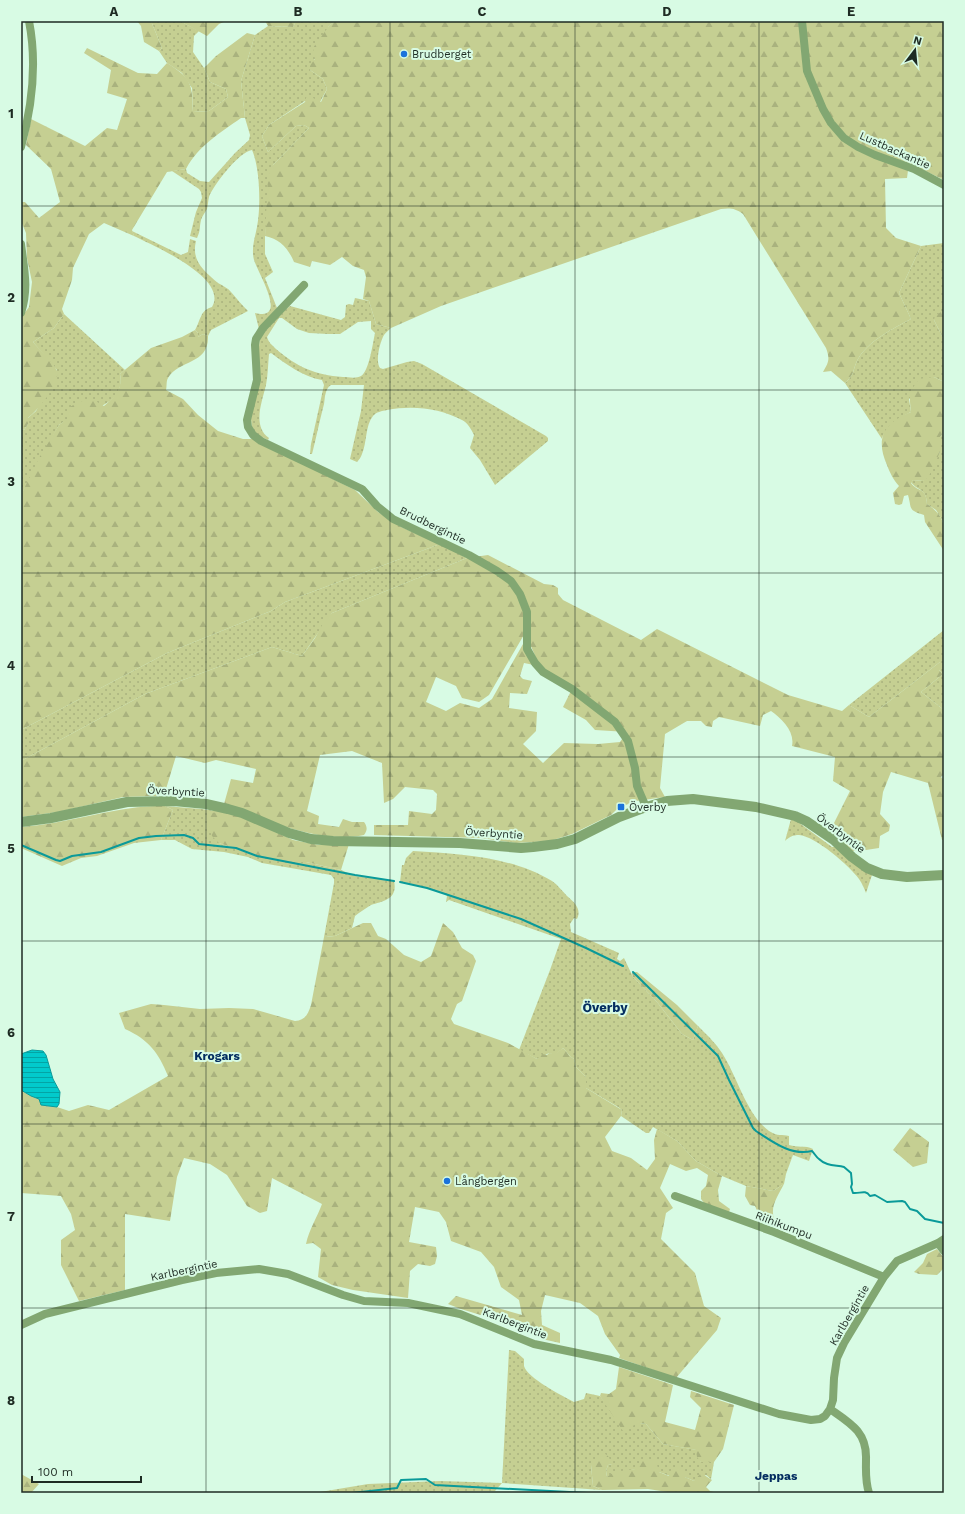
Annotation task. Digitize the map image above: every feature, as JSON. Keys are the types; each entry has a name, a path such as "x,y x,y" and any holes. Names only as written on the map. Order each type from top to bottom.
{"street":[{"path":"21,147 30,104 32,81 33,47 29,21"},
{"name":"Lustbackantie","path":"802,21 807,71 823,109 831,123 844,138 858,147 875,155 914,169 944,185"},
{"path":"21,244 26,278 24,303 21,313"},
{"name":"Brudbergintie","path":"304,285 263,328 256,339 257,380 247,420 248,427 253,435 261,441 362,490 377,506 393,519 469,555 511,581 520,594 527,612 527,649 535,663 543,672 572,689 615,722 628,742 635,768 637,786 646,807"},
{"name":"Överbyntie","path":"21,822 51,818 127,802 174,801 223,808 242,813 289,833 311,839 333,841 454,843 521,848 546,846 566,842 646,807 667,801 693,799 770,809 789,814 806,821 834,840 852,857 874,871 907,877 944,875"},
{"name":"Riihikumpu","path":"675,1196 774,1232 884,1276"},
{"path":"941,1241 944,1251"},
{"name":"Karlbergintie","path":"21,1326 45,1314 179,1281 216,1273 259,1269 288,1274 343,1295 364,1301 408,1303 460,1314 534,1344 611,1360 779,1414 811,1420 826,1416 830,1409 833,1400 835,1365 837,1358 844,1343 884,1276 897,1261 941,1241"},
{"path":"830,1409 857,1429 866,1443 866,1477 870,1493"}],"green space":[{"path":"137,21 151,21 162,48 159,51 144,42 141,26"},
{"path":"151,21 180,21 199,31 194,36 193,52 204,68 210,82 226,89 228,97 209,111 193,112 192,88 182,73 167,63 159,51 162,48"},
{"path":"180,21 226,21 219,24 207,36"},
{"path":"265,21 296,21 293,27 268,26"},
{"path":"296,21 335,21 329,26 310,70 323,79 327,89 320,102 305,101 269,125 262,136 268,152 296,126 304,125 309,128 273,165 265,236 265,254 273,272 265,278 277,308 259,329 255,313 265,314 270,310 271,304 269,295 253,256 259,199 257,167 252,150 240,156 216,184 209,197 207,209 201,219 197,238 190,236 196,212 202,198 201,192 199,189 172,171 186,169 187,173 200,181 209,182 249,140 250,135 245,118 241,81 255,35 268,26 293,27"},
{"path":"335,21 944,21 944,180 909,163 907,178 885,179 886,228 896,238 921,246 899,293 911,319 868,346 862,352 852,374 845,383 831,371 823,372 827,366 828,360 826,348 743,214 732,209 721,209 441,306 391,328 376,324 369,301 363,299 366,277 364,270 353,266 342,257 330,265 312,261 310,267 294,262 289,252 283,245 275,239 265,236 268,176 273,165 309,128 304,125 296,126 268,152 262,136 269,125 305,102 307,95 321,102 327,89 323,79 310,70 310,65 315,59 313,48 329,26"},
{"path":"247,33 255,35 241,81 245,118 241,118 203,146 186,169 167,172 132,230 134,236 104,223 89,234 73,268 72,280 62,309 64,314 54,328 33,342 56,368 57,376 52,389 28,418 28,424 24,430 21,429 21,318 29,307 32,282 27,258 26,233 21,221 21,202 25,202 39,218 60,202 51,169 26,145 31,119 85,146 107,128 117,130 127,99 107,93 111,70 84,53 87,48 138,73 157,74 167,63 181,73 189,83 192,94 193,112 209,111 228,97 226,89 210,82 204,68 216,56"},
{"path":"132,231 181,255 188,252 190,239 196,241 195,254 200,265 218,283 230,291 248,311 211,330 208,336 203,334 198,337 198,333 195,330 201,316 205,310 212,307 214,296 210,285 200,274 187,264 134,236"},
{"path":"944,243 944,310 934,320 944,340 944,382 934,377 909,399 911,412 903,416 890,427 883,435 882,439 845,383 852,374 862,352 868,346 911,319 899,293 921,246"},
{"path":"355,298 369,301 376,324 391,328 384,335 381,342 378,356 380,368 383,369 414,361 422,364 546,436 548,441 495,485 480,460 470,448 474,435 464,421 435,410 416,408 396,409 379,412 370,420 364,450 357,462 350,459 361,411 364,385 331,385 325,394 324,406 312,454 310,454 324,385 322,380 301,373 271,353 269,354 267,381 260,413 261,427 269,438 268,440 260,437 255,433 252,427 251,419 260,337 278,316 290,306 341,320 345,317 346,305 353,305","holes":["279,318 282,318 297,329 309,333 328,334 340,334 358,322 371,321 371,329 375,333 372,350 364,373 361,376 354,378 333,376 315,372 291,361 273,346 267,337"]},
{"path":"944,310 944,340 934,320 935,316"},
{"path":"64,314 125,370 120,374 120,386 116,395 109,402 59,425 21,495 21,429 24,430 28,424 28,418 36,411 57,370 33,342 54,328"},
{"path":"195,330 198,333 198,337 203,334 208,336 207,345 204,352 199,357 173,372 167,379 166,390 183,399 198,415 218,431 243,439 253,439 355,490 378,512 401,527 440,544 285,602 271,611 167,653 21,730 21,495 39,458 59,425 67,419 67,409 78,402 92,399 104,406 114,396 119,388 121,379 120,374 151,348 182,337"},
{"path":"934,377 944,382 944,432 940,437 940,452 928,478 923,481 913,480 911,483 923,492 927,504 939,514 942,519 944,530 944,551 925,522 924,515 915,512 911,508 908,495 904,496 902,504 895,504 893,493 899,486 889,471 883,455 882,447 884,432 888,426 902,416 911,412 910,394 913,387 919,379"},
{"path":"944,432 944,523 936,510 927,504 923,492 911,482 913,480 923,481 940,452 940,437"},
{"path":"440,544 467,558 332,613 302,656 272,647 145,694 21,761 21,730 167,653 271,611 285,602"},
{"path":"488,555 544,584 553,585 558,588 558,594 563,600 641,640 657,629 788,695 842,711 849,705 869,717 940,662 943,666 939,670 943,674 921,692 944,710 944,774 941,777 944,780 944,840 942,840 928,783 891,772 883,792 880,814 890,825 889,831 880,836 879,848 852,851 830,831 850,791 833,781 835,757 792,746 792,735 790,730 771,711 763,715 760,726 719,717 713,721 712,727 706,726 701,721 687,721 665,734 660,788 665,797 636,801 618,808 611,815 572,834 550,841 516,843 481,838 374,835 374,825 408,825 409,811 432,814 436,810 437,794 433,790 405,787 393,799 384,803 382,763 352,751 320,755 307,811 319,816 318,824 339,827 343,819 352,822 364,822 367,828 364,835 346,837 310,833 292,829 224,804 231,779 253,783 256,769 216,760 205,763 176,756 166,789 158,796 123,797 58,812 21,817 21,761 145,694 272,647 302,656 315,638 326,618 332,613 467,558","holes":["525,633 538,662 545,671 573,687 563,707 586,720 595,730 627,732 620,742 598,744 564,743 543,763 523,744 536,731 537,712 509,708 510,693 527,694 532,681 523,679 520,676 524,663 534,665 523,644 492,699 479,708 460,703 446,711 426,702 436,677 456,686 462,698 479,702 489,695"]},
{"path":"944,630 944,710 921,692 943,674 939,670 940,662 869,717 849,705"},
{"path":"165,806 224,812 219,843 257,856 288,862 306,862 341,870 355,876 394,881 394,892 389,898 371,905 355,916 352,928 335,936 324,937 334,883 334,879 331,875 262,863 248,857 224,852 192,849 175,840 161,840 173,810"},
{"path":"165,806 173,810 161,840 134,843 97,856 81,858 62,866 21,848 21,827 54,823 137,807"},
{"path":"224,812 246,818 293,840 319,845 349,844 341,870 306,862 288,862 257,856 219,843 212,836 207,820 209,813"},
{"path":"791,819 798,822 832,847 837,847 872,875 866,893 861,882 854,873 832,852 814,840 795,835 791,836 785,841"},
{"path":"413,851 467,855 502,861 519,866 552,881 575,903 578,909 579,912 577,919 574,918 570,924 571,932 619,953 617,959 620,961 624,958 633,977 657,1002 682,1034 693,1040 698,1026 713,1041 722,1053 755,1116 769,1131 777,1135 789,1136 789,1145 813,1149 809,1161 793,1155 784,1184 773,1191 746,1186 722,1176 696,1161 677,1141 653,1127 649,1133 646,1133 621,1116 622,1110 586,1088 586,1077 576,1067 574,1059 563,1048 555,1055 549,1053 537,1059 519,1050 561,939 449,900 446,902 446,894 400,882 402,865 404,865 406,858"},
{"path":"363,923 371,923 378,936 386,939 404,955 421,962 431,956 443,923 453,932 462,948 473,955 476,961 462,1001 457,1004 451,1019 454,1024 508,1043 537,1059 542,1054 555,1054 563,1048 574,1059 576,1067 586,1077 586,1088 622,1110 621,1116 605,1137 612,1151 631,1158 647,1170 655,1159 654,1140 657,1129 677,1141 696,1161 722,1176 718,1190 719,1201 730,1209 729,1212 705,1204 701,1199 701,1191 706,1186 708,1175 697,1168 686,1171 670,1164 660,1188 673,1208 666,1213 661,1239 695,1273 704,1306 721,1318 717,1330 676,1378 619,1358 620,1355 605,1334 598,1316 580,1303 545,1295 541,1311 542,1325 560,1333 560,1343 542,1339 500,1321 448,1304 456,1296 522,1315 519,1300 501,1287 494,1267 481,1252 451,1241 446,1222 439,1212 415,1207 409,1242 436,1247 437,1256 435,1264 430,1266 418,1264 410,1271 408,1298 353,1290 332,1285 318,1277 321,1249 313,1243 306,1244 309,1233 322,1204 272,1178 267,1211 260,1213 247,1206 227,1175 210,1164 184,1158 177,1177 170,1221 125,1214 125,1290 79,1301 61,1265 61,1240 75,1230 71,1214 61,1196 21,1193 21,1090 39,1099 44,1106 57,1107 69,1111 88,1105 109,1110 168,1076 156,1053 147,1042 125,1029 119,1013 151,1004 200,1009 253,1009 295,1021 302,1019 308,1014 311,1005 324,937 335,936"},
{"path":"637,972 677,1005 698,1026 693,1040 682,1034 657,1002 633,977 632,973"},
{"path":"910,1128 929,1142 927,1163 913,1167 893,1150"},
{"path":"784,1184 774,1205 774,1219 763,1223 755,1206 750,1205 745,1196 746,1186 773,1191"},
{"path":"937,1249 944,1258 944,1268 937,1275 919,1274 914,1272 923,1263 927,1254"},
{"path":"509,1350 515,1351 524,1359 524,1366 532,1376 562,1396 574,1402 584,1399 586,1393 600,1396 608,1405 620,1414 634,1421 646,1424 663,1444 697,1450 701,1462 714,1462 711,1479 706,1475 694,1481 685,1477 670,1476 659,1472 635,1469 607,1477 606,1471 608,1465 612,1464 591,1465 593,1486 602,1490 502,1483"},
{"path":"619,1367 673,1385 665,1422 695,1430 701,1408 690,1397 691,1391 734,1405 723,1449 714,1462 701,1462 697,1457 696,1450 663,1444 646,1424 638,1423 623,1431 600,1396 601,1393 609,1394 616,1389"},
{"path":"605,1454 608,1456 612,1464 608,1465 606,1471 607,1477 614,1472 635,1469 641,1460 656,1461 659,1472 669,1476 671,1470 678,1467 684,1470 685,1477 694,1481 701,1473 712,1480 706,1487 710,1491 718,1493 674,1493 648,1489 602,1490 593,1486 591,1465"},
{"path":"21,1474 39,1484 31,1493 21,1493"},
{"path":"440,1481 502,1483 495,1491 314,1493 368,1484"}],"water":[{"path":"32,1050 43,1051 46,1055 53,1079 60,1092 59,1104 57,1107 41,1105 39,1099 21,1090 21,1054"}],"waterway":[{"path":"21,845 60,861 72,856 101,852 139,838 184,835 193,838 199,844 236,848 257,856 394,881"},
{"path":"400,882 427,888 521,919 623,966"},
{"path":"633,972 718,1056 753,1128 756,1131 782,1147 797,1152 812,1151 825,1163 844,1167 851,1173 851,1187 853,1193 864,1192 870,1196 875,1195 887,1202 902,1201 905,1202 910,1209 917,1211 925,1219 944,1223"},
{"path":"352,1493 397,1488 401,1480 426,1479 435,1485 588,1493"}],"place":[{"name":"Brudberget","path":"404,54"},
{"name":"Överby","path":"621,807"},
{"name":"Långbergen","path":"447,1181"}],"district":[{"name":"Överby","path":"605,1007"},
{"name":"Krogars","path":"217,1056"},
{"name":"Jeppas","path":"776,1476"}]}
